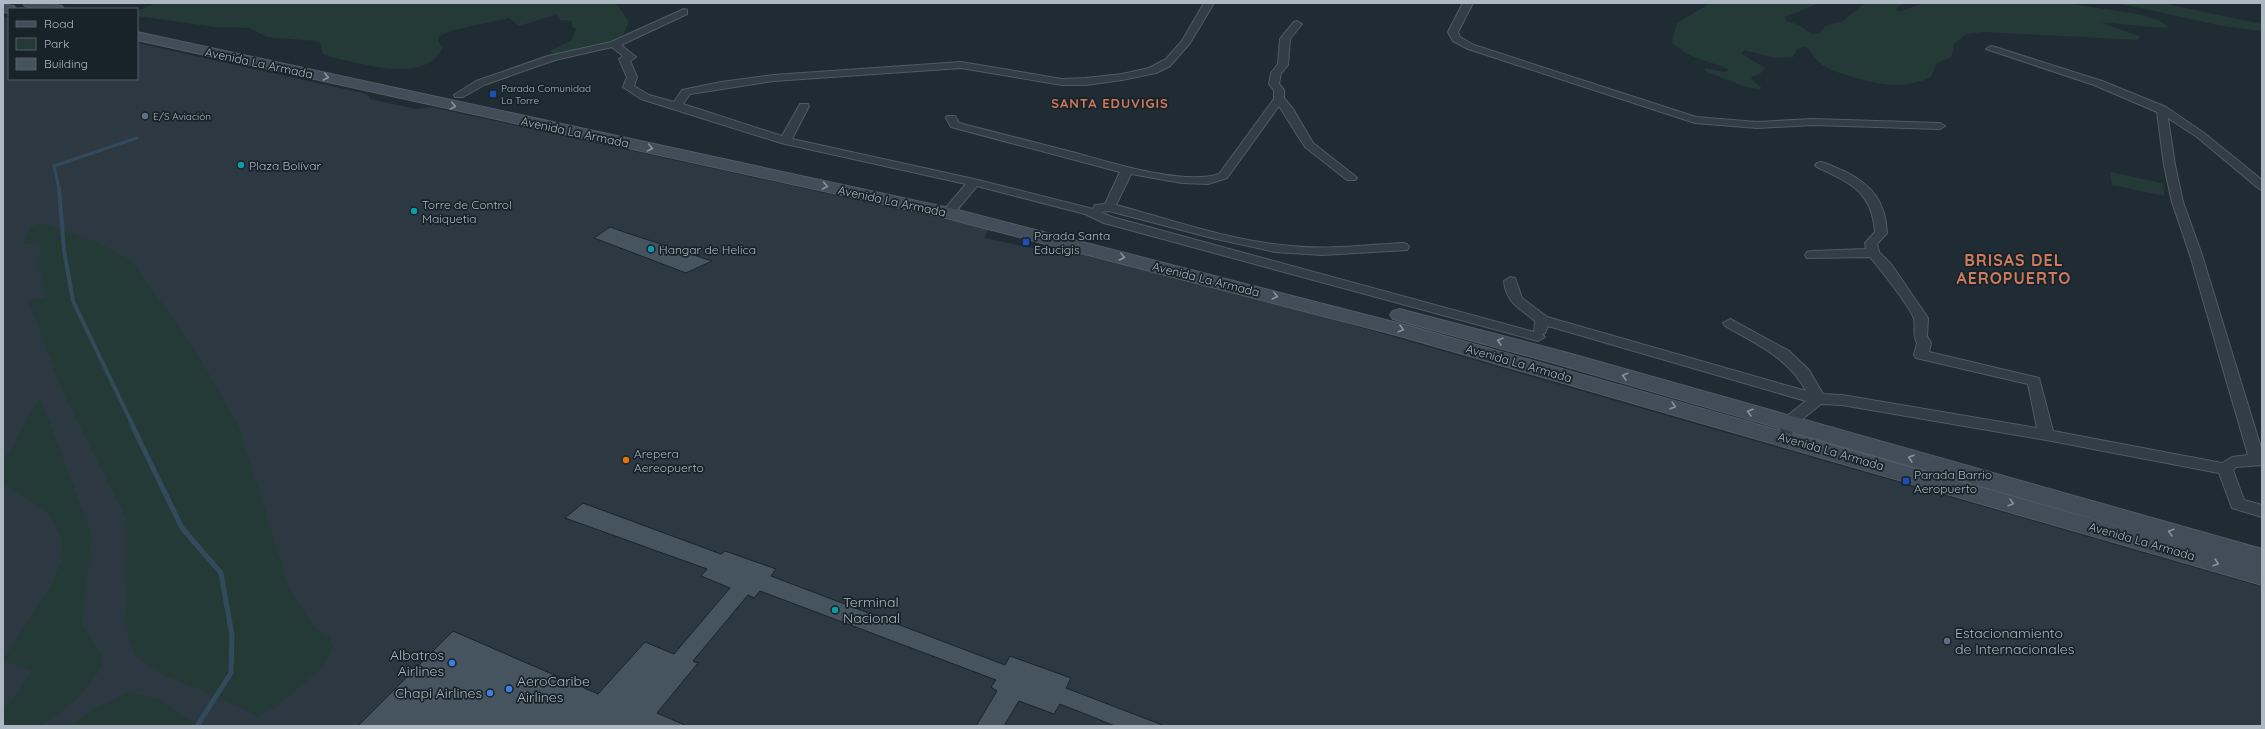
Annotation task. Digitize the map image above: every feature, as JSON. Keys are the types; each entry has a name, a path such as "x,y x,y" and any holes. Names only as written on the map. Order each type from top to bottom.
{"main road":[{"path":"30,3 52,8"},
{"name":"Avenida La Armada","path":"138,26 459,95 1283,284 1533,343 1786,430 2262,576"},
{"name":"Avenida La Armada","path":"138,36 953,208 1406,331 1786,430 2262,558"}],"street":[{"path":"677,106 680,99 686,92 721,85 774,78 953,66 985,68 1040,80 1085,81 1121,78 1149,72 1168,63 1179,52 1209,3"},
{"path":"1468,3 1453,32 1456,39 1466,44 1695,120 1757,125 1813,122 1940,126"},
{"path":"459,95 480,83 552,58 614,44 684,12"},
{"path":"951,118 955,125 1127,170 1193,181 1208,181 1223,176 1279,99 1279,90 1274,84 1275,76 1277,70 1283,65 1285,39 1297,24"},
{"path":"614,44 632,57 624,59 632,77 628,87 635,93 646,98 677,106 785,141 974,182 1089,210 1108,220 1533,343 1542,320"},
{"path":"1991,50 2105,86 2162,110 2192,129 2262,186"},
{"path":"1279,99 1288,109 1309,146 1352,178"},
{"path":"785,141 804,106"},
{"path":"2162,110 2165,144 2184,227 2196,255 2259,460 2232,462 2225,470"},
{"path":"1821,164 1863,187 1873,198 1880,214 1881,229 1881,233 1871,243 1873,253 1886,267 1921,318 1920,336 1924,343 1921,355 2034,381 2046,435"},
{"path":"1109,207 1127,170"},
{"path":"953,208 974,182"},
{"path":"1089,210 1109,207 1222,237 1275,248 1302,250 1403,247"},
{"path":"1811,256 1873,253"},
{"path":"1510,281 1511,292 1523,307 1542,320 1818,399 1863,403 2046,435 2225,470"},
{"path":"1730,323 1784,354 1804,372 1818,399"},
{"path":"1786,430 1818,399"},
{"path":"2225,470 2238,504 2262,511"}],"shaded area":[{"path":"3,17 8,18 8,80 138,80 138,43 367,94 370,99 416,109 431,107 989,229 984,238 1027,247 1075,252 1276,303 2262,587 2262,726 3,726"}],"green space":[{"path":"156,3 616,3 629,22 622,38 554,56 550,51 572,40 576,29 572,26 572,21 560,20 559,17 547,9 555,15 519,26 509,18 451,31 439,37 438,41 443,47 434,59 422,66 408,69 392,69 330,57 323,54 320,43 315,41 267,37 249,28 215,27 138,16 138,11"},
{"path":"1711,3 1819,3 1785,17 1786,21 1799,25 1812,34 1819,34 1825,26 1843,21 1865,3 1907,3 1897,7 1896,10 1901,11 1925,3 2065,3 2138,14 2158,20 2169,27 2161,28 2100,22 2139,36 2139,40 1983,32 1966,34 1954,44 1953,54 1950,58 1936,64 1931,77 1911,84 1901,85 1871,82 1835,71 1816,60 1805,47 1797,49 1793,57 1775,58 1744,50 1742,54 1765,68 1760,74 1751,77 1752,80 1762,88 1760,89 1739,84 1706,72 1704,68 1725,72 1729,70 1692,56 1678,48 1672,42 1677,23"},
{"path":"2117,3 2162,3 2262,24 2262,31 2222,26"},
{"path":"2110,172 2162,183 2165,196 2112,185"},
{"path":"42,223 94,241 131,260 193,347 238,424 289,587 312,625 329,636 333,647 324,666 276,707 258,717 204,691 160,674 135,655 129,640 126,618 127,520 62,391 28,299 46,298 38,261 41,246 38,242 23,245 30,227"},
{"path":"40,397 92,535 82,624 100,652 103,664 84,691 59,714 40,725 32,727 3,726 3,709 19,692 32,671 3,660 50,587 63,557 60,534 47,511 3,484 3,456 8,454"},
{"path":"128,692 158,698 184,716 205,726 69,726 92,710"}],"building":[{"name":"Hangar de Helica","path":"610,227 712,261 686,273 594,238"},
{"name":"Terminal Nacional","path":"583,503 721,554 725,551 776,569 771,576 1005,665 1010,656 1071,678 1066,688 1165,726 1115,726 1060,704 1054,714 1019,701 1004,726 976,726 997,691 991,687 996,680 760,591 754,598 748,595 693,661 698,663 657,713 687,726 358,726 453,631 598,694 645,642 674,654 730,588 701,576 707,569 565,518"}],"waterway":[{"path":"59,189 54,166 137,138"},
{"path":"59,188 64,250 73,301 134,428"},
{"path":"133,427 182,528 221,573 232,635 231,673 197,726"}],"place":[{"name":"Parada Comunidad La Torre","path":"493,94"},
{"name":"E/S Aviación","path":"145,116"},
{"name":"Plaza Bolívar","path":"241,165"},
{"name":"Torre de Control Maiquetia","path":"414,211"},
{"name":"Parada Santa Educigis","path":"1026,242"},
{"name":"Hangar de Helica","path":"651,249"},
{"name":"Arepera Aereopuerto","path":"626,460"},
{"name":"Parada Barrio Aeropuerto","path":"1906,481"},
{"name":"Terminal Nacional","path":"835,610"},
{"name":"Estacionamiento de Internacionales","path":"1947,641"},
{"name":"Albatros Airlines","path":"452,663"},
{"name":"AeroCaribe Airlines","path":"509,689"},
{"name":"Chapi Airlines","path":"490,693"}],"district":[{"name":"SANTA EDUVIGIS","path":"1110,103"},
{"name":"BRISAS DEL AEROPUERTO","path":"2014,269"}]}
